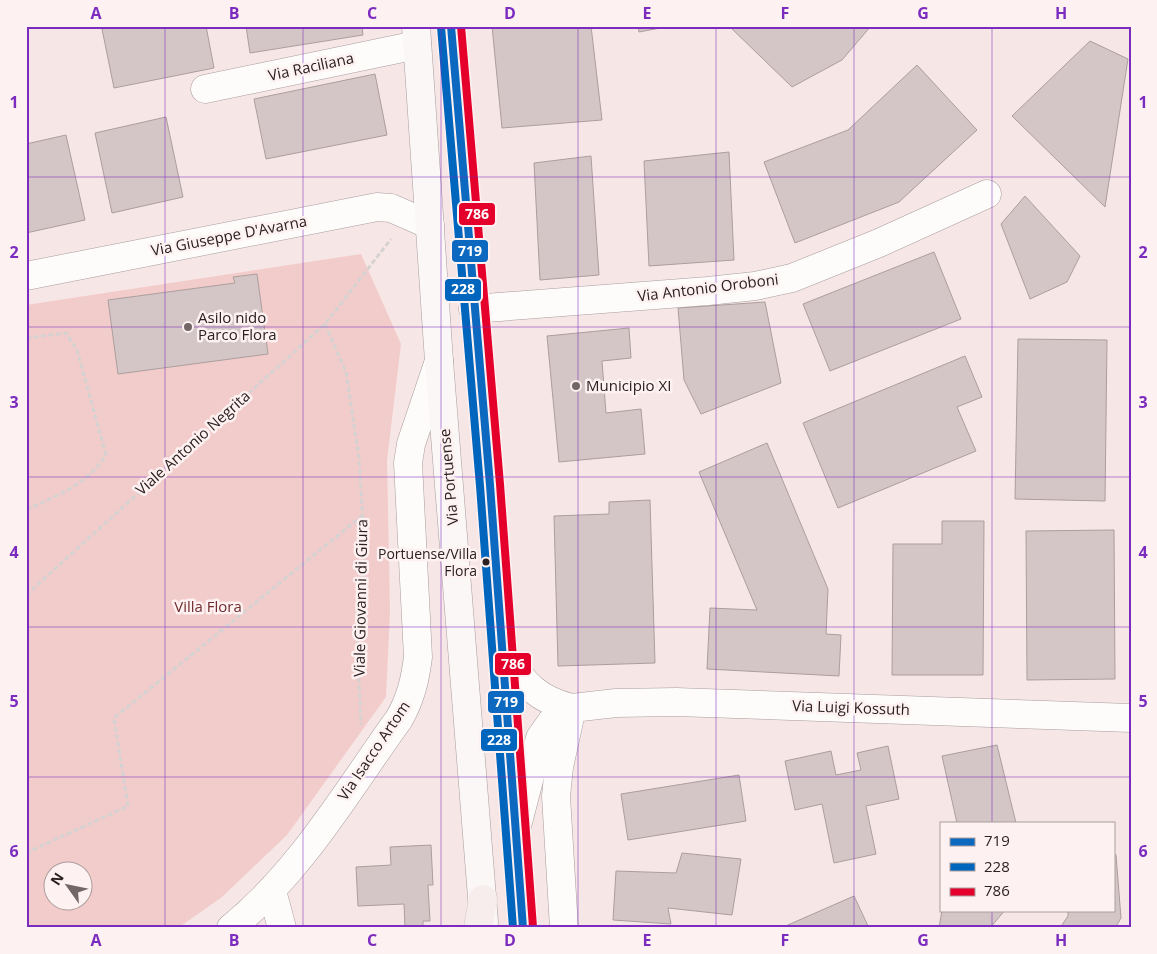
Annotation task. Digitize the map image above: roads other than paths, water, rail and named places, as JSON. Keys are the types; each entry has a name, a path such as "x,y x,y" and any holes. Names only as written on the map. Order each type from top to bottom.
{"highway":[{"path":"478,928 483,899"}],"main road":[{"path":"450,26 473,309 490,485 523,928"},
{"name":"Via Portuense","path":"416,36 439,361 485,928"}],"street":[{"name":"Via Raciliana","path":"206,90 416,36"},
{"name":"Via Antonio Oroboni","path":"473,309 708,291 755,286 792,278 896,236 987,194"},
{"name":"Via Giuseppe D'Avarna","path":"26,276 377,207 391,208 430,225"},
{"name":"Via Isacco Artom","path":"231,928 272,891 298,861 406,707 415,680 418,656 408,463 411,444 439,361"},
{"name":"Via Luigi Kossuth","path":"502,654 523,681 539,696 555,704 572,708 616,703 676,702 1131,718"},
{"name":"Via Luigi Kossuth","path":"516,830 540,738 552,721 572,708"},
{"path":"564,928 556,796 563,743 572,708"},
{"path":"272,891 282,928"}],"place":[{"name":"Asilo nido Parco Flora","path":"188,327"},
{"name":"Municipio XI","path":"576,386"},
{"name":"Portuense/Villa Flora","path":"486,562"}],"park label":[{"name":"Villa Flora","path":"208,607"}]}
